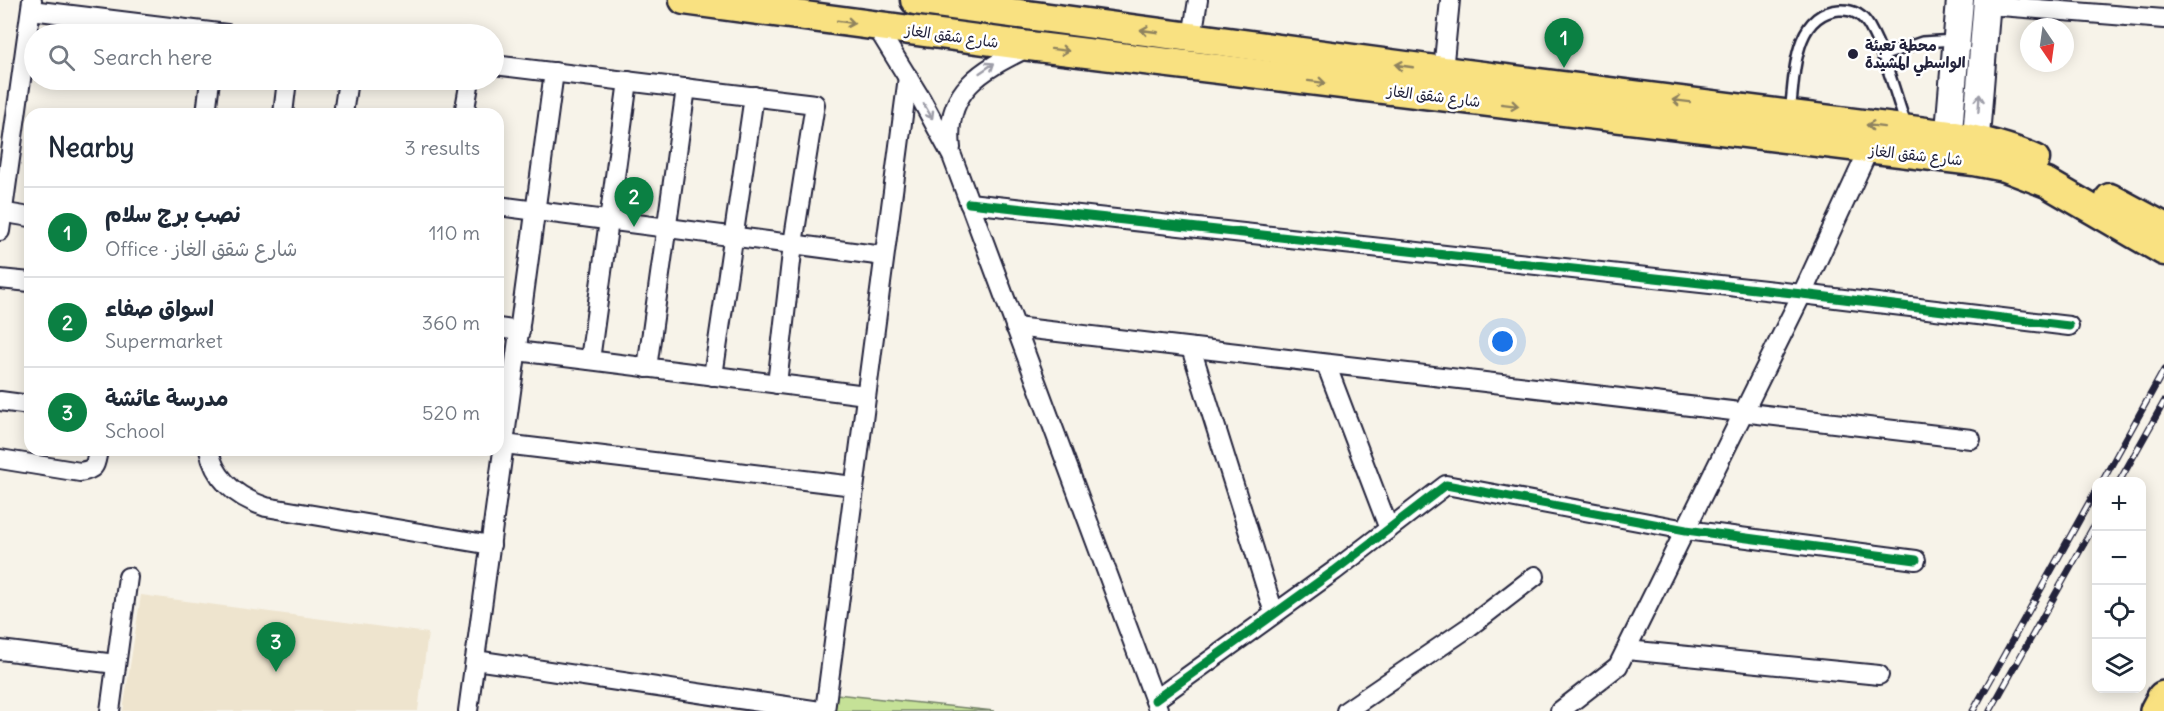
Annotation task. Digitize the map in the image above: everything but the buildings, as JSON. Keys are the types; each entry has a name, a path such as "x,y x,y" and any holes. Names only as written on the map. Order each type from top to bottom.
{"highway":[{"path":"2157,711 2164,698"}],"main road":[{"name":"شارع شقق الغاز","path":"684,0 1029,46 1279,63 1443,71 1908,130 1962,148 2047,183 2164,251"},
{"name":"شارع شقق الغاز","path":"929,1 1060,10 1192,37 1279,63 1869,149 1962,148 2031,158 2164,227"}],"street":[{"path":"1192,37 1198,0"},
{"path":"1443,71 1450,0"},
{"path":"1960,0 1957,39 1962,148"},
{"path":"1962,148 1987,2 2164,19"},
{"path":"29,24 32,5 155,24"},
{"path":"876,26 908,77 952,156 1157,706 1274,613 1324,579 1446,485 1686,530 1916,560"},
{"path":"952,156 951,116 966,88 988,67 1029,46"},
{"path":"0,231 24,60"},
{"path":"504,66 815,104 793,244 777,384"},
{"path":"554,72 504,444 854,486"},
{"path":"825,711 908,77"},
{"path":"590,360 628,81"},
{"path":"647,368 686,88"},
{"path":"207,108 209,90"},
{"path":"284,108 286,90"},
{"path":"344,108 347,90"},
{"path":"465,108 468,90"},
{"path":"713,376 754,96"},
{"path":"1560,711 1618,666 1627,650 1802,294 1869,149"},
{"path":"969,203 1802,294 2069,326"},
{"path":"504,207 884,256"},
{"path":"2,212 24,216"},
{"path":"0,279 24,281"},
{"path":"1016,327 1971,439"},
{"path":"504,329 520,331"},
{"path":"1191,348 1274,613"},
{"path":"516,351 866,395"},
{"path":"1326,364 1389,529"},
{"path":"0,401 24,404"},
{"path":"0,459 80,472 91,470 97,456"},
{"path":"212,456 219,475 231,490 248,501 266,507 491,545"},
{"path":"468,711 502,456"},
{"path":"1346,711 1469,627 1534,576"},
{"path":"110,711 128,577"},
{"path":"0,650 116,664"},
{"path":"1627,650 1879,675"},
{"path":"475,660 820,711"}],"lane":[{"path":"1789,115 1800,45 1809,27 1820,15 1843,9 1856,11 1868,25 1882,56 1908,130"},
{"path":"1882,56 1922,42 1957,39"}],"shaded area":[{"path":"141,595 428,633 418,711 123,711"}],"green space":[{"path":"836,694 994,711 833,711"}],"railway":[{"path":"2105,477 2164,370"},
{"path":"2122,477 2164,402"},
{"path":"1973,711 2092,497"},
{"path":"1990,711 2092,529"}],"cycle path":[{"path":"969,203 1802,294 2069,326"},
{"path":"1155,700 1334,571 1446,485 1686,530 1916,560"}],"place":[{"name":"محطة تعبئة الواسطي المشيدة","path":"1853,54"},
{"name":"نصب برج سلام","path":"1564,68"},
{"name":"اسواق صفاء","path":"634,227"},
{"name":"مدرسة عائشة","path":"276,672"}]}
